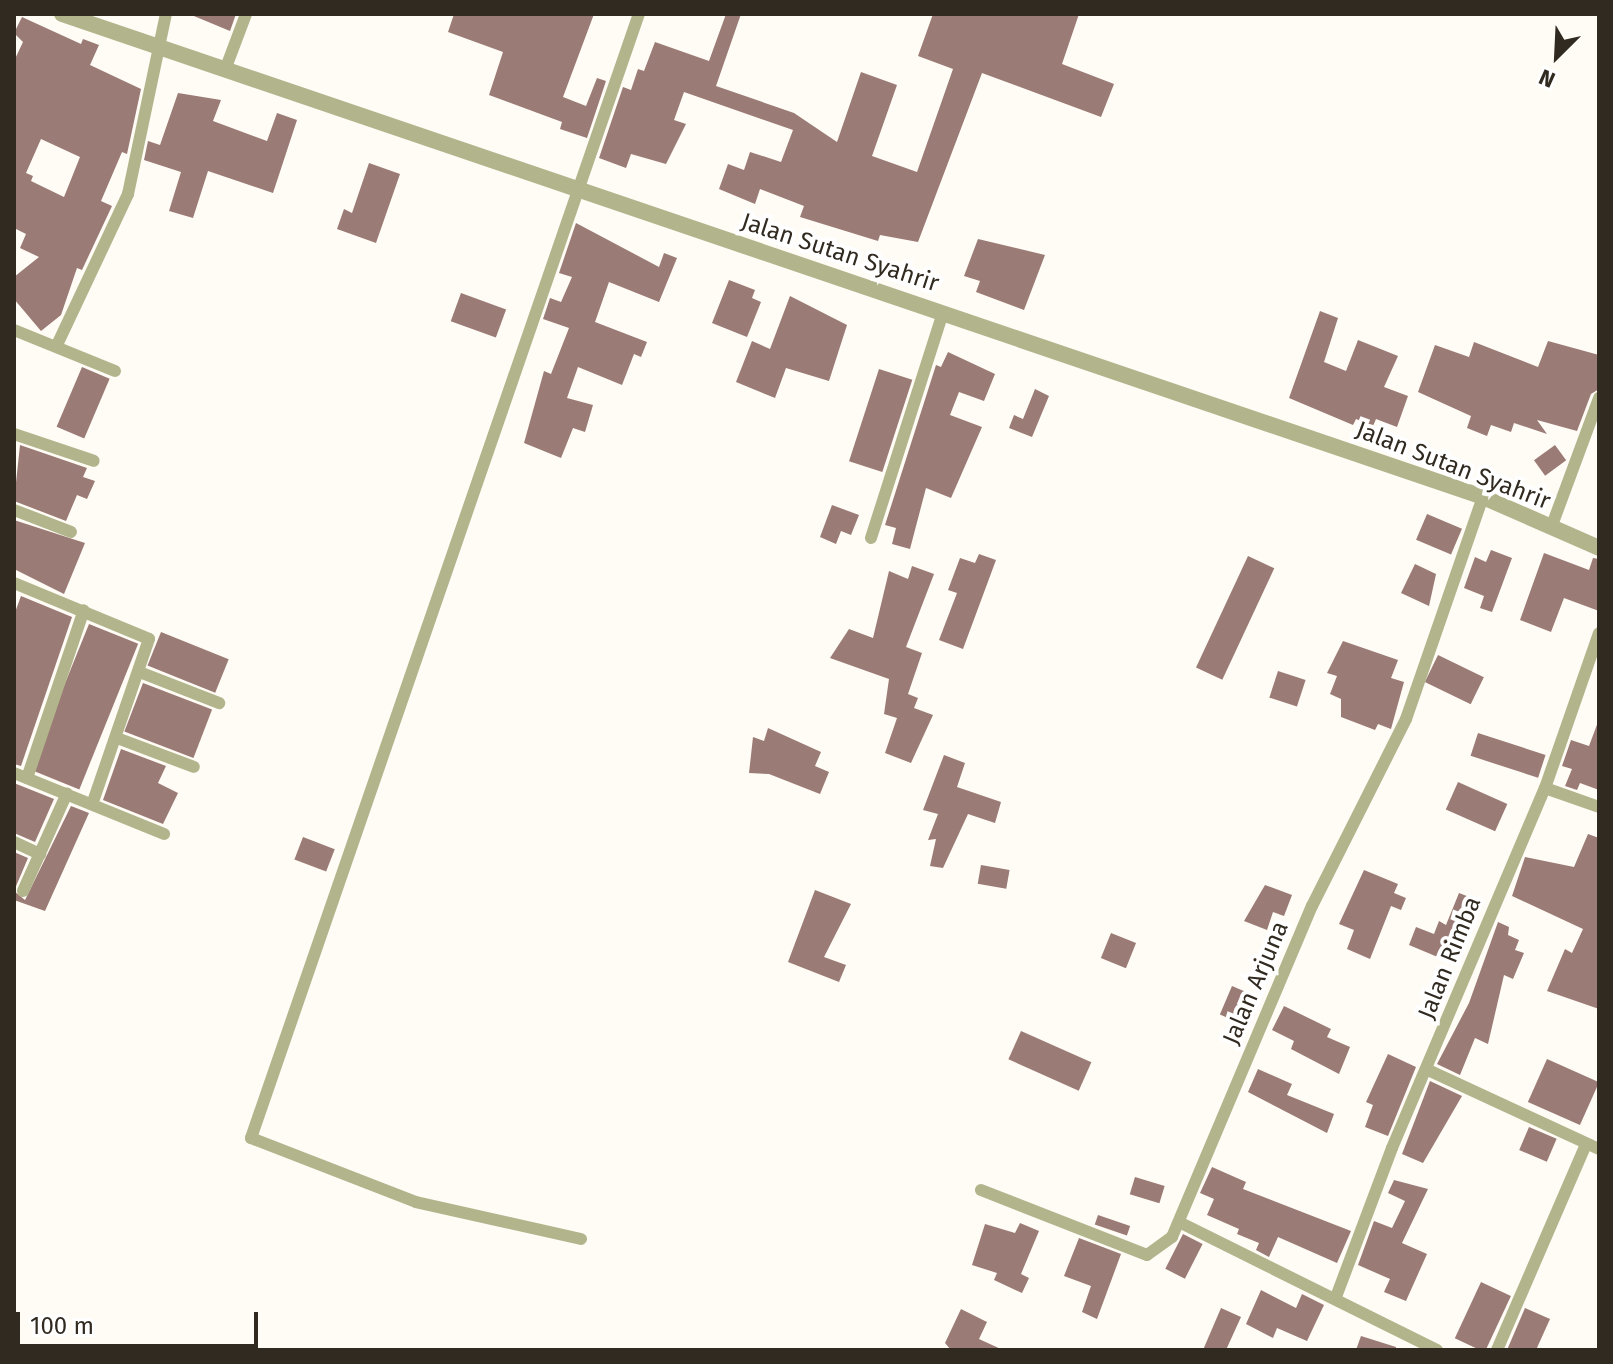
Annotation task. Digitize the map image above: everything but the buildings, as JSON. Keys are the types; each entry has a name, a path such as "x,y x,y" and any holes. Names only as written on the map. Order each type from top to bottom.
{"street":[{"name":"Jalan Sutan Syahrir","path":"62,14 579,194 943,312 1483,497 1599,548"},
{"path":"57,345 128,194 156,74 155,48 166,14"},
{"path":"225,70 246,14"},
{"path":"581,1239 416,1202 251,1138 639,14"},
{"path":"871,538 943,312"},
{"path":"14,330 115,371"},
{"path":"1551,528 1599,398"},
{"path":"14,434 94,461"},
{"name":"Jalan Arjuna","path":"1181,1223 1312,906 1406,719 1483,497"},
{"path":"14,510 71,532"},
{"path":"14,599 16,584 145,632 150,644 93,802"},
{"path":"27,778 84,610"},
{"name":"Jalan Rimba","path":"1336,1297 1545,788 1599,633"},
{"path":"142,673 219,703"},
{"path":"117,738 194,767"},
{"path":"14,773 93,802 164,834"},
{"path":"1545,788 1599,807"},
{"path":"23,891 67,793"},
{"path":"14,842 40,854"},
{"path":"1428,1070 1599,1149"},
{"path":"1497,1350 1586,1144"},
{"path":"981,1190 1147,1255 1162,1247 1181,1223 1336,1297 1437,1350"}]}
